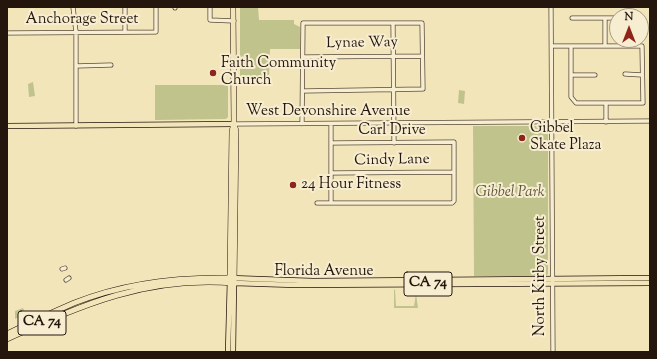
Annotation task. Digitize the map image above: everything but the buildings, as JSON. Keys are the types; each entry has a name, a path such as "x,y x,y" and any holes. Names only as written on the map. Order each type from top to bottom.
{"highway":[{"path":"232,281 235,242 236,131 234,124 233,7"},
{"path":"232,281 230,224 232,131 234,124"},
{"path":"230,224 233,224 235,236"},
{"path":"230,224 232,241 235,242"},
{"name":"Florida Avenue","path":"7,334 74,303 123,287 148,282 197,278 232,281"},
{"name":"Florida Avenue","path":"7,339 74,309 111,296 165,285 232,281"},
{"path":"111,296 118,291 147,285 148,282"}],"main road":[{"name":"West Devonshire Avenue","path":"7,126 234,124"},
{"name":"Florida Avenue","path":"232,281 295,285 454,284 625,278 650,280"},
{"path":"590,283 598,281 618,281 625,278"},
{"name":"Florida Avenue","path":"232,281 470,279 620,283 650,280"},
{"path":"454,284 456,282 465,282 470,279"},
{"path":"424,284 444,282 444,280"},
{"path":"231,350 229,321 232,281"},
{"path":"231,350 232,281"}],"street":[{"path":"72,7 76,32 76,126"},
{"path":"125,7 125,31"},
{"name":"Anchorage Street","path":"7,33 125,31 156,32 156,7"},
{"path":"210,7 210,20 234,21"},
{"name":"North Kirby Street","path":"551,7 553,352"},
{"path":"572,18 609,18"},
{"path":"605,18 605,46"},
{"path":"302,124 302,23 422,23 423,89 303,91"},
{"path":"393,23 394,143"},
{"path":"552,46 571,46 642,46 643,102 576,103 571,97 571,46"},
{"name":"Lynae Way","path":"302,57 422,56"},
{"path":"76,66 111,65"},
{"path":"625,74 642,75"},
{"path":"571,75 595,75"},
{"path":"606,103 606,122"},
{"name":"West Devonshire Avenue","path":"234,124 650,121"},
{"path":"331,124 331,203"},
{"name":"Carl Drive","path":"331,143 454,142 454,172"},
{"path":"317,203 452,203 454,201 454,172"},
{"name":"Cindy Lane","path":"331,173 454,172"}],"green space":[{"path":"240,7 258,7 259,20 294,20 294,24 300,27 300,49 270,49 269,79 240,79"},
{"path":"33,82 35,96 29,97 28,84"},
{"path":"155,85 228,85 228,117 226,119 155,120"},
{"path":"459,90 465,91 464,104 458,103"},
{"name":"Gibbel Park","path":"473,126 548,126 548,274 546,276 474,276"},
{"path":"394,289 396,306 414,306 416,294 418,308 394,308"},
{"path":"23,308 26,314 15,319 15,311"}],"place":[{"name":"Faith Community Church","path":"213,73"},
{"name":"Gibbel Skate Plaza","path":"522,138"},
{"name":"24 Hour Fitness","path":"293,185"}]}
